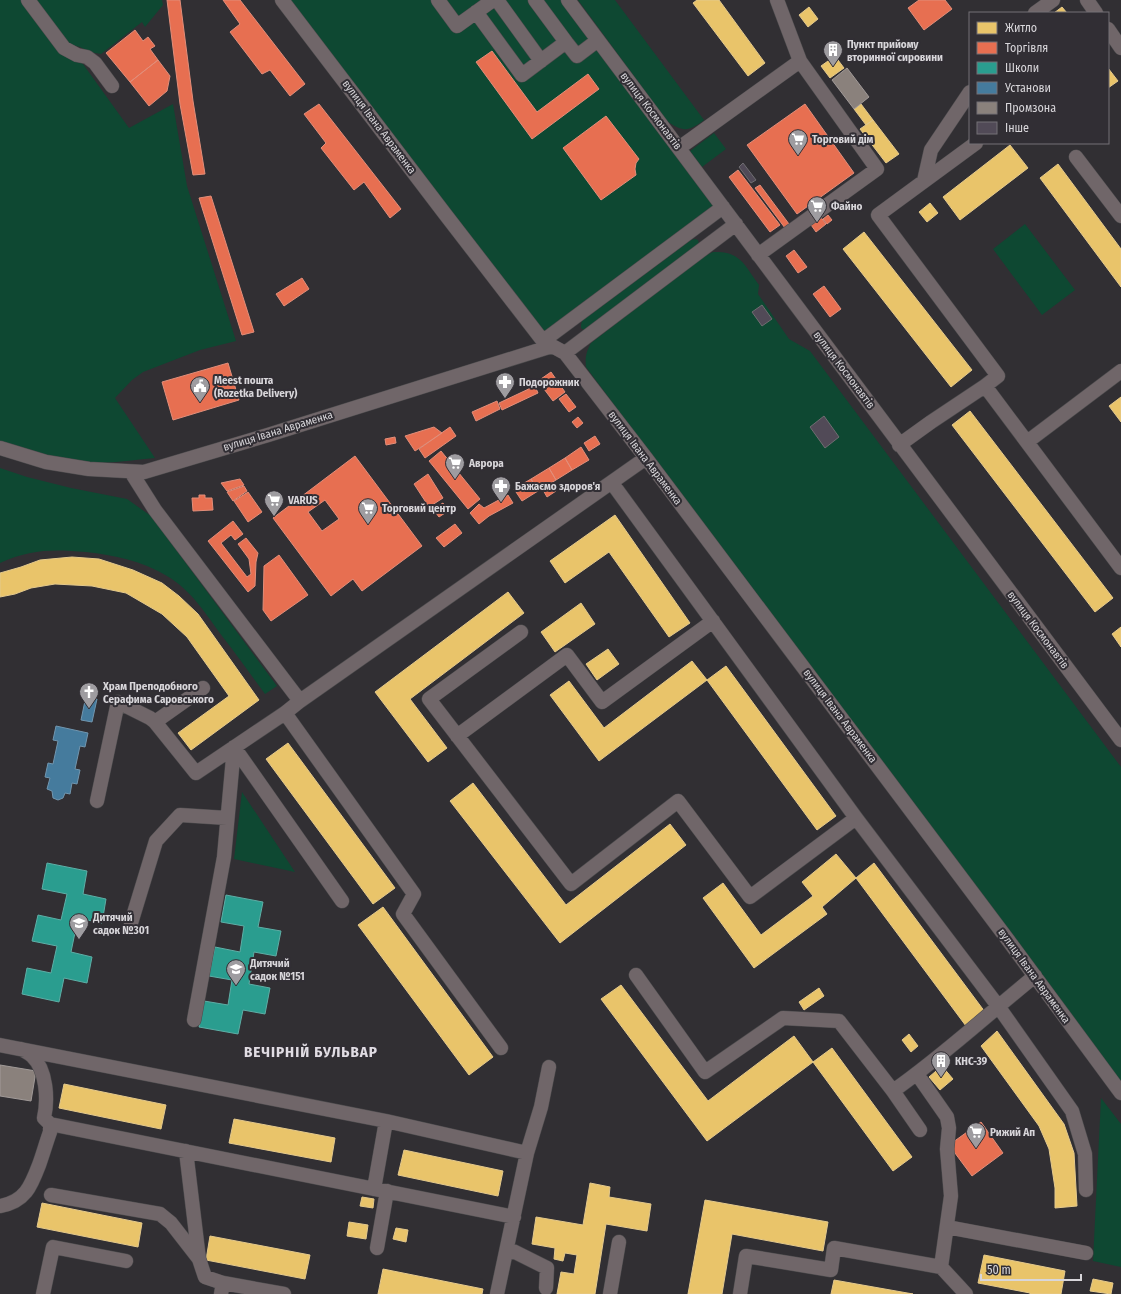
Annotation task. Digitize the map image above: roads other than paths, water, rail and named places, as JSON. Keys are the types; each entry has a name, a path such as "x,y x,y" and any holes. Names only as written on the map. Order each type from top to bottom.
{"street":[{"path":"28,0 64,48 77,55 87,57 95,63 112,86"},
{"name":"вулиця Івана Авраменка","path":"282,0 445,214 547,343 565,353 646,458 1035,976 1121,1093"},
{"path":"438,0 457,26 493,0"},
{"path":"497,0 542,61"},
{"path":"535,0 576,56 598,40"},
{"name":"вулиця Космонавтів","path":"568,0 1121,740"},
{"path":"758,255 877,169 800,61 777,0"},
{"path":"1036,12 1054,0"},
{"path":"1087,0 1095,12"},
{"path":"476,12 522,75 566,42"},
{"path":"1109,30 1121,48"},
{"path":"678,148 800,61"},
{"path":"924,181 931,150 969,93"},
{"path":"900,445 998,376 878,215 975,144"},
{"path":"1076,157 1121,216"},
{"path":"547,343 723,207"},
{"path":"565,353 736,224"},
{"name":"вулиця Івана Авраменка","path":"0,448 46,462 89,469 144,472 211,452 547,343"},
{"path":"1027,442 1121,371"},
{"path":"985,386 1121,568"},
{"path":"98,800 118,702 155,722 196,773 284,713 646,458"},
{"path":"131,472 155,510 300,701"},
{"path":"612,483 856,818 998,1006 1072,1111 1085,1154 1086,1190"},
{"path":"457,736 567,655 602,702 713,621"},
{"path":"521,632 429,699 571,884 678,801 750,897 856,818"},
{"path":"155,722 203,688"},
{"path":"284,713 414,894 403,914 501,1048"},
{"path":"194,1020 224,857 234,748"},
{"path":"234,748 342,901"},
{"path":"131,923 156,841 180,815 227,818"},
{"path":"636,975 705,1072 783,1018 839,1021 893,1091 920,1130"},
{"path":"893,1091 917,1074 1035,976"},
{"path":"0,1045 386,1121 527,1153"},
{"path":"21,1049 33,1057 40,1069 46,1089 44,1118 50,1124 514,1217"},
{"path":"497,1294 527,1153 541,1107 549,1067"},
{"path":"917,1074 946,1117 949,1128 947,1149 951,1196 941,1267"},
{"path":"377,1248 386,1121"},
{"path":"0,1206 12,1203 22,1197 32,1185 50,1132 50,1124"},
{"path":"186,1151 199,1259 205,1277 222,1288 284,1294"},
{"path":"51,1195 160,1214 171,1223 199,1259"},
{"path":"947,1227 1086,1253"},
{"path":"610,1294 619,1242"},
{"path":"43,1294 53,1247 126,1261"},
{"path":"507,1248 547,1268 546,1288"},
{"path":"740,1294 746,1256 831,1270 834,1248 941,1267 966,1294"}],"place":[{"name":"Пункт прийому вторинної сировини","path":"833,67"},
{"name":"Торговий дім","path":"798,156"},
{"name":"Файно","path":"817,223"},
{"name":"Подорожник","path":"505,399"},
{"name":"Meest пошта (Rozetka Delivery)","path":"200,403"},
{"name":"Аврора","path":"455,480"},
{"name":"Бажаємо здоров'я","path":"501,503"},
{"name":"VARUS","path":"274,517"},
{"name":"Торговий центр","path":"368,525"},
{"name":"Храм Преподобного Серафима Саровського","path":"89,709"},
{"name":"Дитячий садок №301","path":"79,940"},
{"name":"Дитячий садок №151","path":"236,986"},
{"name":"КНС-39","path":"941,1078"},
{"name":"Рижий Ап","path":"976,1149"}],"district":[{"name":"ВЕЧІРНІЙ БУЛЬВАР","path":"311,1052"}]}
